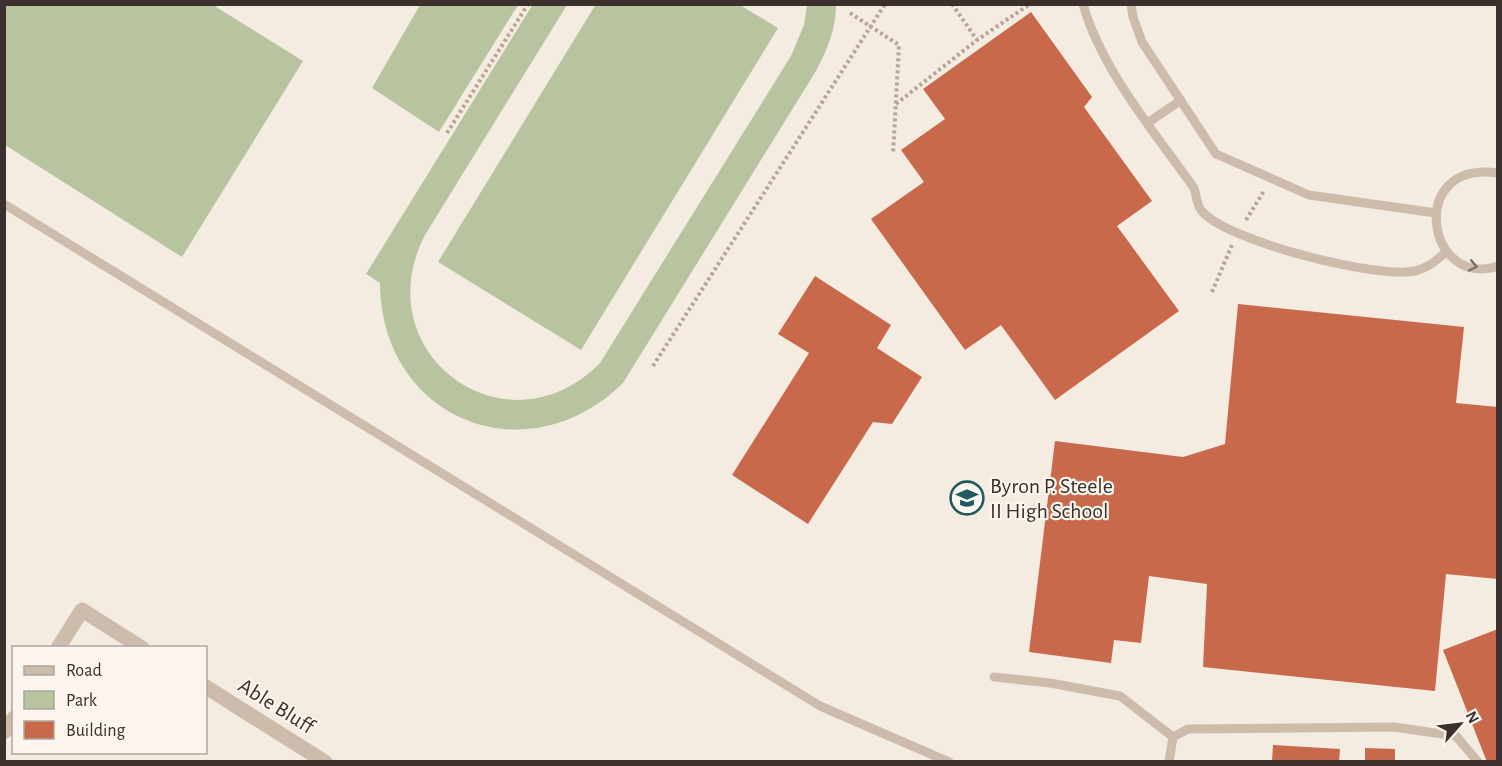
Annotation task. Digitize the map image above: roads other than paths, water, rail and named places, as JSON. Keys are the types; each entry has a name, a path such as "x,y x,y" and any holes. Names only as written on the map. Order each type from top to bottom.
{"street":[{"path":"59,646 82,610 139,646"},
{"name":"Able Bluff","path":"207,688 325,762"}],"lane":[{"path":"1083,4 1096,43 1194,188 1201,210 1236,234 1355,268 1414,271 1431,264 1446,252"},
{"path":"1131,4 1132,17 1142,42 1216,154 1309,195 1436,213"},
{"path":"1149,122 1180,100"},
{"path":"1497,173 1483,171 1468,173 1454,180 1443,192 1436,213 1438,237 1446,252 1459,262 1475,268 1497,266"},
{"path":"4,204 820,706 948,762"},
{"path":"994,677 1050,683 1120,696 1173,736"},
{"path":"1173,736 1188,729 1394,727 1456,736 1478,762"},
{"path":"1169,762 1173,736"}],"place":[{"name":"Byron P. Steele II High School","path":"967,498"}]}
